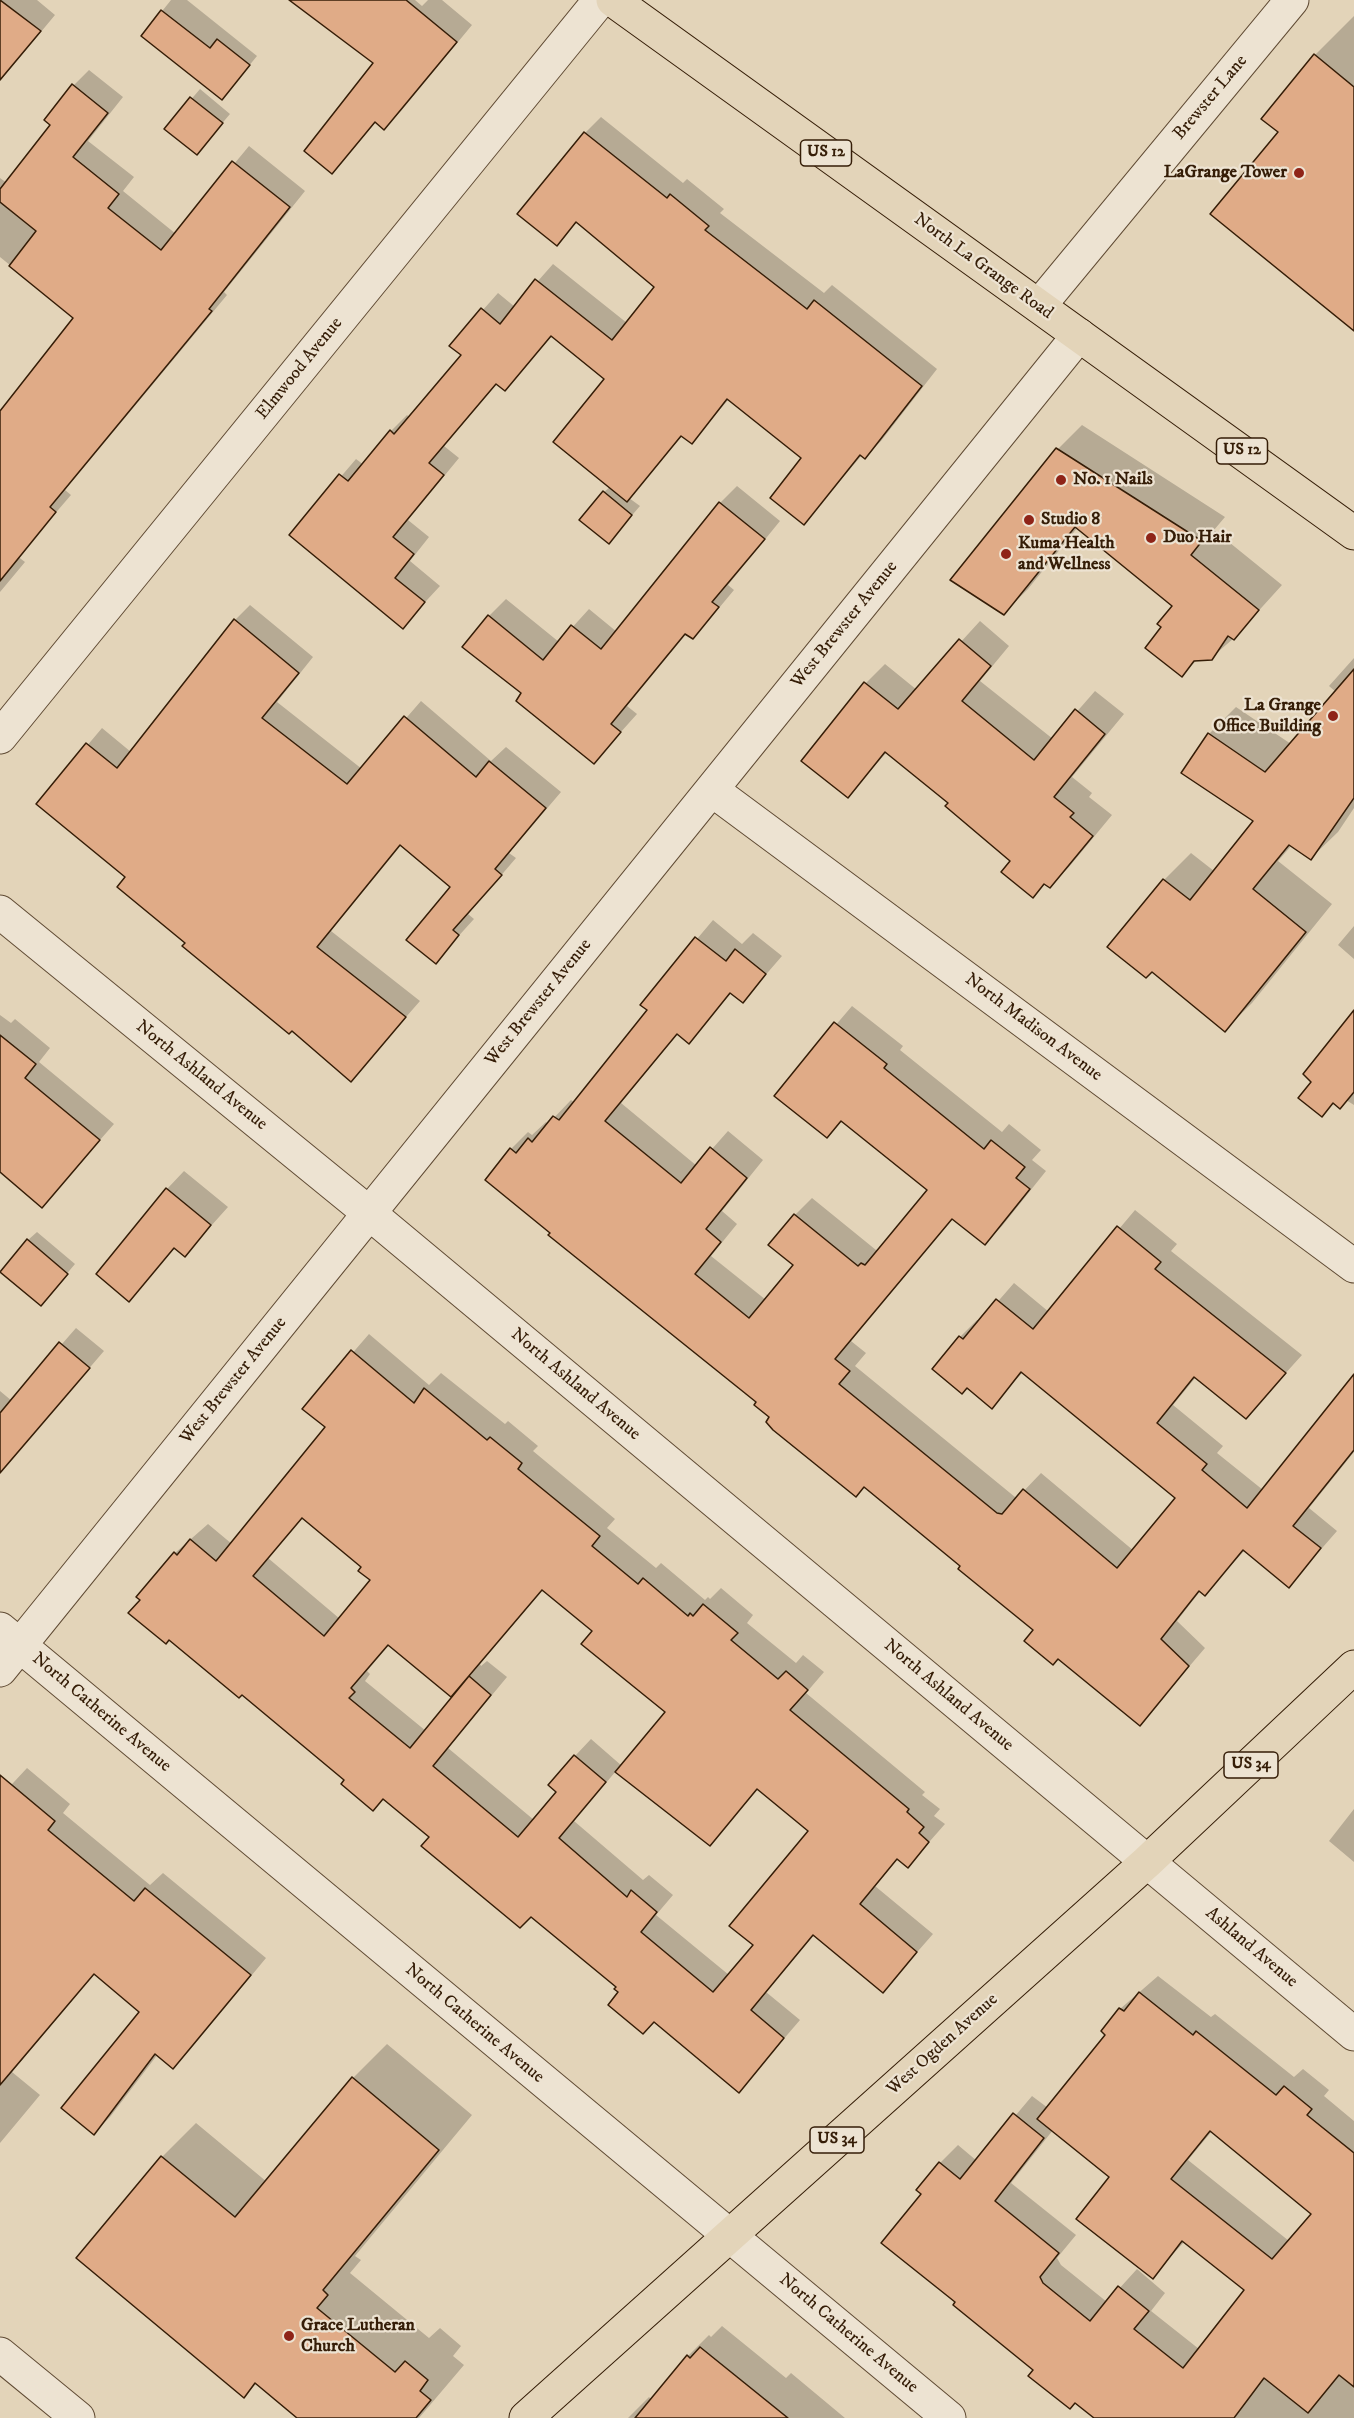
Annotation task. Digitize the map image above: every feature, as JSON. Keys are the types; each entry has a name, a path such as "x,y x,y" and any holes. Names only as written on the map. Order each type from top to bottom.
{"main road":[{"name":"North La Grange Road","path":"613,0 1354,532"},
{"name":"West Ogden Avenue","path":"526,2418 1148,1862 1354,1667"}],"street":[{"name":"Elmwood Avenue","path":"0,737 600,0"},
{"name":"Brewster Lane","path":"1039,306 1292,0"},
{"name":"West Brewster Avenue","path":"0,1670 10,1637 369,1213 1079,335"},
{"name":"North Madison Avenue","path":"712,790 1354,1266"},
{"name":"North Ashland Avenue","path":"0,912 369,1213 1148,1862"},
{"name":"North Catherine Avenue","path":"10,1637 949,2418"},
{"name":"Ashland Avenue","path":"1148,1862 1354,2034"},
{"path":"0,2354 78,2418"}],"building":[{"path":"0,0 41,31 0,80"},
{"path":"289,0 406,0 457,42 384,130 375,122 332,174 304,151 373,63"},
{"path":"161,10 210,48 217,39 250,65 222,100 141,36"},
{"name":"LaGrange Tower","path":"1314,54 1354,87 1354,331 1210,214 1278,132 1261,119"},
{"path":"72,84 108,113 73,157 119,194 108,208 161,250 232,161 290,207 209,309 212,311 50,507 56,512 0,581 0,411 73,318 9,266 36,231 0,202 0,189 50,125 44,120"},
{"path":"190,97 223,123 197,155 164,129"},
{"path":"584,132 667,198 670,194 709,226 705,230 807,309 814,300 922,386 865,459 860,455 804,525 770,498 801,458 727,399 692,444 681,436 627,502 553,442 604,379 551,336 505,391 496,384 429,463 444,475 393,537 414,554 395,578 425,602 403,629 289,535 339,474 348,481 390,430 394,434 461,355 449,346 481,308 500,324 535,279 612,340 654,287 576,222 557,246 517,214"},
{"path":"1056,448 1202,541 1191,555 1259,610 1234,640 1228,636 1212,660 1194,661 1182,677 1145,648 1161,627 1157,624 1172,606 1075,527 1004,615 950,580"},
{"path":"603,491 632,515 609,544 579,520"},
{"path":"719,502 765,539 712,602 719,607 693,639 685,634 611,724 621,732 594,764 516,701 521,693 462,647 488,615 543,660 571,625 601,649"},
{"path":"234,619 299,673 262,718 347,784 404,716 476,777 489,761 546,808 495,869 502,875 453,930 459,935 436,964 406,940 450,887 400,845 317,947 406,1017 351,1082 292,1031 289,1034 182,946 185,943 117,887 125,877 36,804 86,743 117,768"},
{"path":"959,639 991,666 962,701 1034,760 1075,709 1105,734 1054,797 1074,813 1070,817 1093,836 1050,888 1044,884 1033,898 1001,872 1010,861 945,806 948,803 885,752 848,798 801,761 864,682 898,709"},
{"path":"1354,669 1354,798 1311,860 1289,845 1253,889 1306,932 1225,1032 1152,972 1146,978 1107,947 1163,879 1190,900 1253,821 1181,773 1208,733 1265,772"},
{"path":"695,937 726,961 735,949 766,974 743,1003 730,993 689,1044 677,1034 605,1121 681,1183 710,1147 747,1178 706,1229 721,1242 695,1274 749,1318 793,1265 768,1245 794,1214 858,1266 861,1263 865,1265 927,1190 841,1121 827,1138 774,1096 834,1022 887,1064 884,1068 984,1149 991,1140 1025,1167 1016,1178 1030,1189 985,1245 952,1219 835,1359 850,1371 839,1384 997,1513 1002,1514 1023,1489 1117,1568 1175,1498 1021,1372 992,1409 967,1388 962,1394 932,1369 959,1336 963,1339 996,1299 1033,1329 1117,1226 1161,1262 1155,1269 1286,1373 1246,1419 1194,1377 1157,1423 1207,1464 1202,1470 1247,1508 1354,1374 1354,1450 1293,1526 1321,1548 1289,1588 1243,1550 1205,1596 1199,1591 1161,1639 1189,1666 1140,1726 1058,1659 1053,1665 1024,1641 1033,1630 958,1569 960,1566 864,1487 856,1497 773,1430 766,1422 769,1417 754,1405 756,1402 548,1235 550,1233 485,1180 510,1148 516,1153 528,1138 532,1142 553,1116 559,1120 647,1010 640,1005"},
{"path":"1354,1010 1354,1092 1340,1109 1333,1103 1322,1117 1298,1098 1311,1082 1303,1074"},
{"path":"0,1035 36,1064 25,1078 100,1140 42,1208 0,1172"},
{"path":"166,1188 211,1225 185,1257 174,1248 129,1302 96,1274"},
{"path":"27,1239 68,1274 41,1306 0,1272"},
{"path":"59,1342 90,1368 0,1473 0,1413"},
{"path":"351,1350 414,1403 424,1388 487,1440 490,1437 522,1463 518,1469 600,1536 592,1546 638,1584 643,1578 688,1616 690,1613 693,1616 703,1604 738,1633 731,1640 778,1679 786,1671 808,1690 790,1710 909,1809 907,1812 924,1827 919,1833 929,1842 908,1868 897,1859 860,1904 917,1952 883,1993 813,1935 751,2010 784,2038 739,2093 654,2022 643,2034 608,2005 618,1992 614,1989 616,1987 531,1917 520,1928 421,1846 429,1837 383,1799 373,1811 341,1784 344,1780 242,1695 239,1698 169,1640 166,1644 128,1613 140,1600 136,1597 174,1552 177,1555 190,1539 216,1561 325,1427 302,1409","holes":["302,1518 361,1567 358,1571 370,1580 324,1636 253,1576","542,1590 592,1631 581,1644 665,1712 615,1772 710,1846 757,1789 808,1831 729,1926 753,1945 713,1992 641,1932 657,1912 631,1890 627,1897 559,1838 606,1782 574,1755 548,1785 556,1792 518,1837 433,1766 491,1695 469,1676 410,1748 349,1698 355,1692 351,1688 388,1645 451,1697"]},
{"path":"0,1775 55,1821 48,1830 134,1901 145,1888 251,1975 173,2069 155,2054 94,2135 61,2108 139,2012 94,1974 0,2085"},
{"path":"1139,1992 1193,2035 1196,2031 1276,2095 1284,2086 1312,2109 1307,2115 1354,2153 1354,2387 1339,2375 1308,2413 1264,2378 1234,2418 1094,2418 1075,2403 1070,2409 1028,2376 1033,2370 953,2305 955,2302 881,2243 921,2194 916,2190 939,2162 960,2179 1013,2113 1044,2138 995,2201 1059,2253 1040,2277 1043,2283 1090,2321 1118,2286 1149,2311 1134,2329 1183,2368 1244,2290 1182,2241 1153,2279 1076,2219 1109,2177 1037,2119 1105,2035 1101,2031 1119,2008 1124,2011","holes":["1210,2131 1311,2214 1272,2259 1171,2179"]},
{"path":"352,2077 439,2150 323,2290 328,2295 317,2308 395,2372 405,2361 428,2380 420,2391 431,2400 416,2418 297,2418 255,2383 244,2398 76,2258 161,2156 235,2217"},
{"path":"700,2347 788,2418 635,2418 687,2355 690,2358"}],"place":[{"name":"LaGrange Tower","path":"1299,173"},
{"name":"No. 1 Nails","path":"1061,480"},
{"name":"Studio 8","path":"1029,520"},
{"name":"Duo Hair","path":"1151,538"},
{"name":"Kuma Health and Wellness","path":"1006,554"},
{"name":"La Grange Office Building","path":"1333,716"},
{"name":"Grace Lutheran Church","path":"289,2336"}]}
